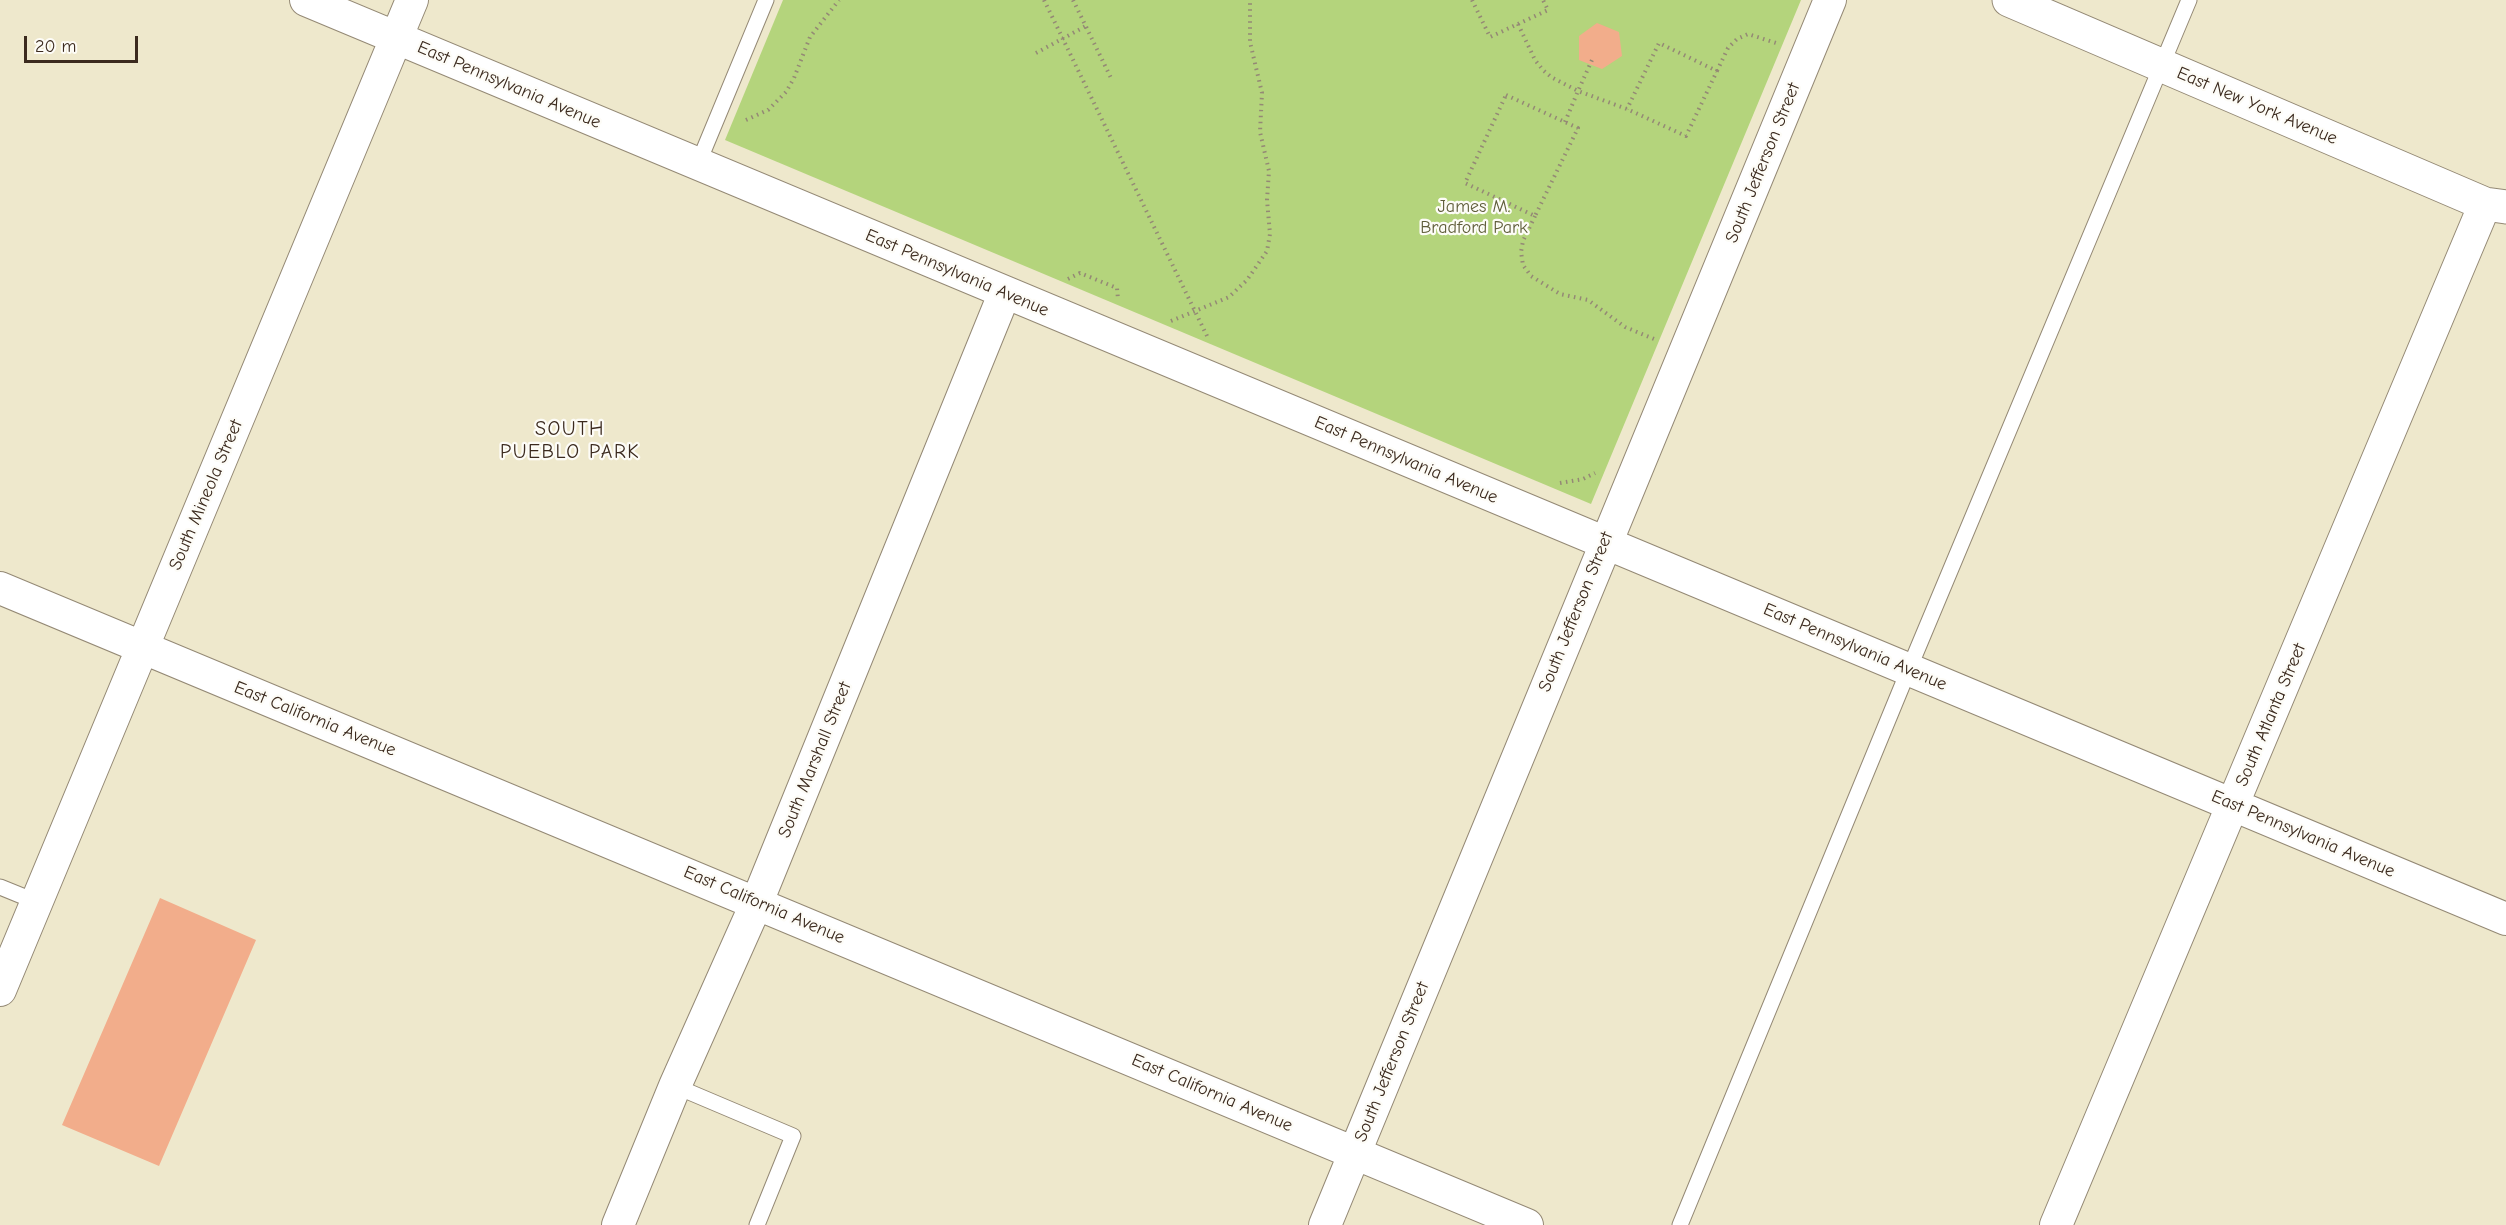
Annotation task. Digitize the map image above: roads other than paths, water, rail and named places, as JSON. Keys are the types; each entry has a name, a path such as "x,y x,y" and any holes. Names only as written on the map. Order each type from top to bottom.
{"street":[{"name":"East Pennsylvania Avenue","path":"306,0 2506,919"},
{"name":"South Mineola Street","path":"0,990 412,0"},
{"name":"South Jefferson Street","path":"1325,1225 1604,543 1830,0"},
{"name":"East New York Avenue","path":"2009,0 2495,205"},
{"name":"South Atlanta Street","path":"2056,1225 2234,804 2495,205"},
{"name":"South Marshall Street","path":"618,1225 675,1086 757,902 1005,292"},
{"name":"East California Avenue","path":"0,588 1527,1225"}],"lane":[{"path":"698,164 766,0"},
{"path":"1680,1225 1909,669 2189,0"},
{"path":"0,887 37,902"},
{"path":"675,1086 793,1136 757,1225"}],"district":[{"name":"SOUTH PUEBLO PARK","path":"570,440"}],"park label":[{"name":"James M. Bradford Park","path":"1474,217"}]}
